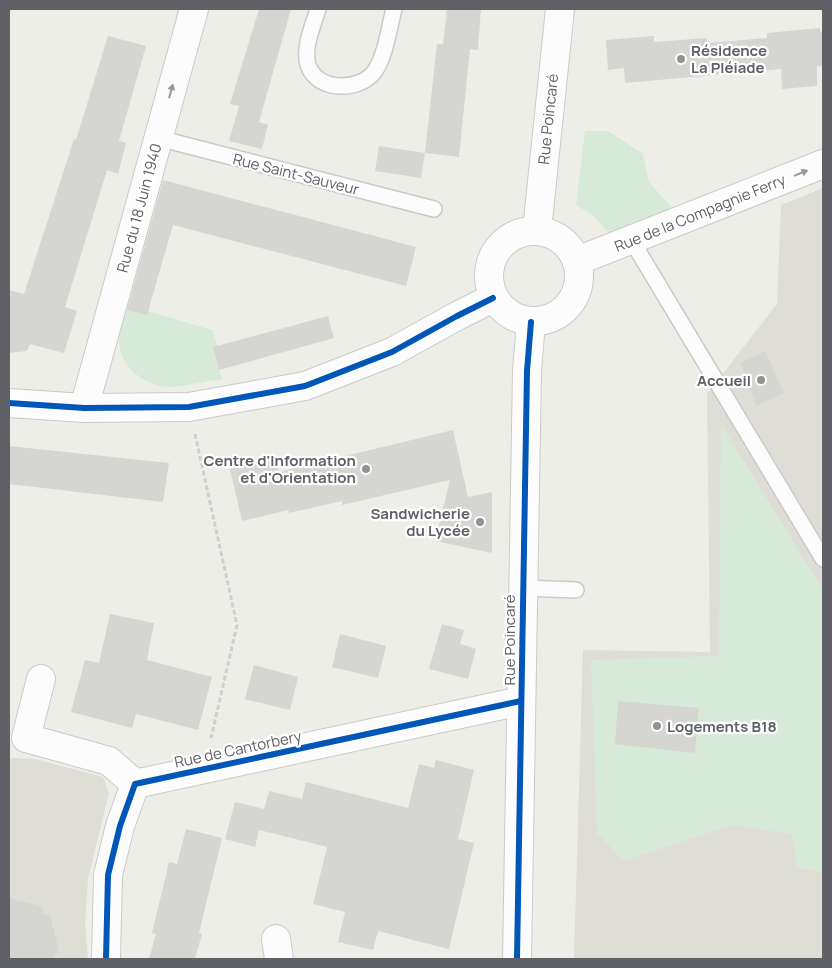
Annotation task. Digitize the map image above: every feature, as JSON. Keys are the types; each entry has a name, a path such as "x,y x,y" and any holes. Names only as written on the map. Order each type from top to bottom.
{"street":[{"name":"Rue du 18 Juin 1940","path":"84,408 194,9"},
{"name":"Rue Poincaré","path":"537,230 560,9"},
{"name":"Rue de la Compagnie Ferry","path":"577,262 823,164"},
{"path":"537,230 550,233 562,240 571,249 577,262 580,276 577,291 570,304 559,314 546,320 531,322 516,318 502,310 493,298 488,270 492,257 510,237 523,232 537,230"},
{"path":"9,403 84,408 189,407 305,386 392,352 493,298"},
{"name":"Rue Poincaré","path":"516,959 527,371 531,322"},
{"path":"41,679 26,738 109,761 134,782 120,826 108,875 106,959"},
{"name":"Rue de Cantorbery","path":"134,782 204,770 521,701"}],"lane":[{"path":"318,9 307,48 308,63 316,77 323,82 338,86 353,86 362,82 373,73 380,62 394,9"},
{"name":"Rue Saint-Sauveur","path":"158,138 434,209"},
{"path":"632,240 708,364 823,559"},
{"path":"522,588 576,590"}],"path":[{"path":"189,407 237,625 204,770"}],"shaded area":[{"path":"823,188 823,959 574,959 583,650 710,652 707,394 777,304 781,205"},
{"path":"13,758 35,759 103,777 109,793 88,879 85,923 88,959 9,959 9,760"}],"green space":[{"path":"585,131 608,131 643,154 649,182 675,211 619,233 608,232 595,217 576,205"},
{"path":"124,309 146,315 148,311 212,330 218,346 213,347 222,379 168,387 159,386 142,379 128,366 120,349 119,340"},
{"path":"721,424 823,590 823,872 797,868 791,834 732,825 624,861 597,833 591,660 719,656"}],"building":[{"path":"259,9 291,9 259,122 268,125 262,149 229,141 239,106 230,104"},
{"path":"447,9 481,9 478,50 470,49 459,157 425,153 437,44 443,44"},
{"path":"820,28 820,32 823,31 823,66 817,66 817,86 782,89 781,69 625,83 624,68 608,70 606,40 654,36 654,42 706,38 707,43 767,38 767,33"},
{"path":"108,36 146,46 119,141 126,143 118,174 107,170 65,307 77,311 64,353 30,344 27,351 9,353 9,290 24,294 74,139 76,140"},
{"path":"379,146 425,153 421,178 375,171"},
{"path":"163,180 416,247 406,286 173,225 147,315 127,310"},
{"path":"328,316 334,338 219,370 213,347"},
{"name":"Accueil","path":"765,351 784,393 757,406 740,363"},
{"path":"453,430 468,497 492,492 492,553 435,541 450,480 342,505 342,501 289,513 288,510 242,521 230,469 276,459 279,472"},
{"path":"9,446 169,463 163,502 9,484"},
{"path":"110,614 154,623 147,660 212,677 198,730 136,714 132,728 71,712 85,660 99,663"},
{"path":"442,624 464,630 460,644 476,649 468,679 429,669"},
{"path":"340,634 386,646 378,678 332,667"},
{"path":"254,665 298,677 290,710 245,699"},
{"name":"Logements B18","path":"618,701 699,708 695,753 615,744"},
{"path":"436,760 474,770 458,839 474,843 449,949 378,931 373,950 338,942 345,912 313,904 327,847 259,830 255,847 225,839 235,802 264,809 269,791 302,799 306,782 408,808 419,764 434,768"},
{"path":"186,829 222,838 199,933 202,934 195,959 149,959 156,934 152,933 169,862 177,864"},
{"path":"9,898 41,906 43,914 50,915 59,951 52,959 9,959"}],"cycle path":[{"path":"9,403 84,408 189,407 305,386 392,352 493,298"},
{"path":"517,959 527,371 531,322"},
{"path":"106,959 108,875 120,826 135,784 521,701"}],"place":[{"name":"Résidence La Pléiade","path":"681,59"},
{"name":"Accueil","path":"761,380"},
{"name":"Centre d'Information et d'Orientation","path":"366,469"},
{"name":"Sandwicherie du Lycée","path":"480,522"},
{"name":"Logements B18","path":"657,726"}]}
